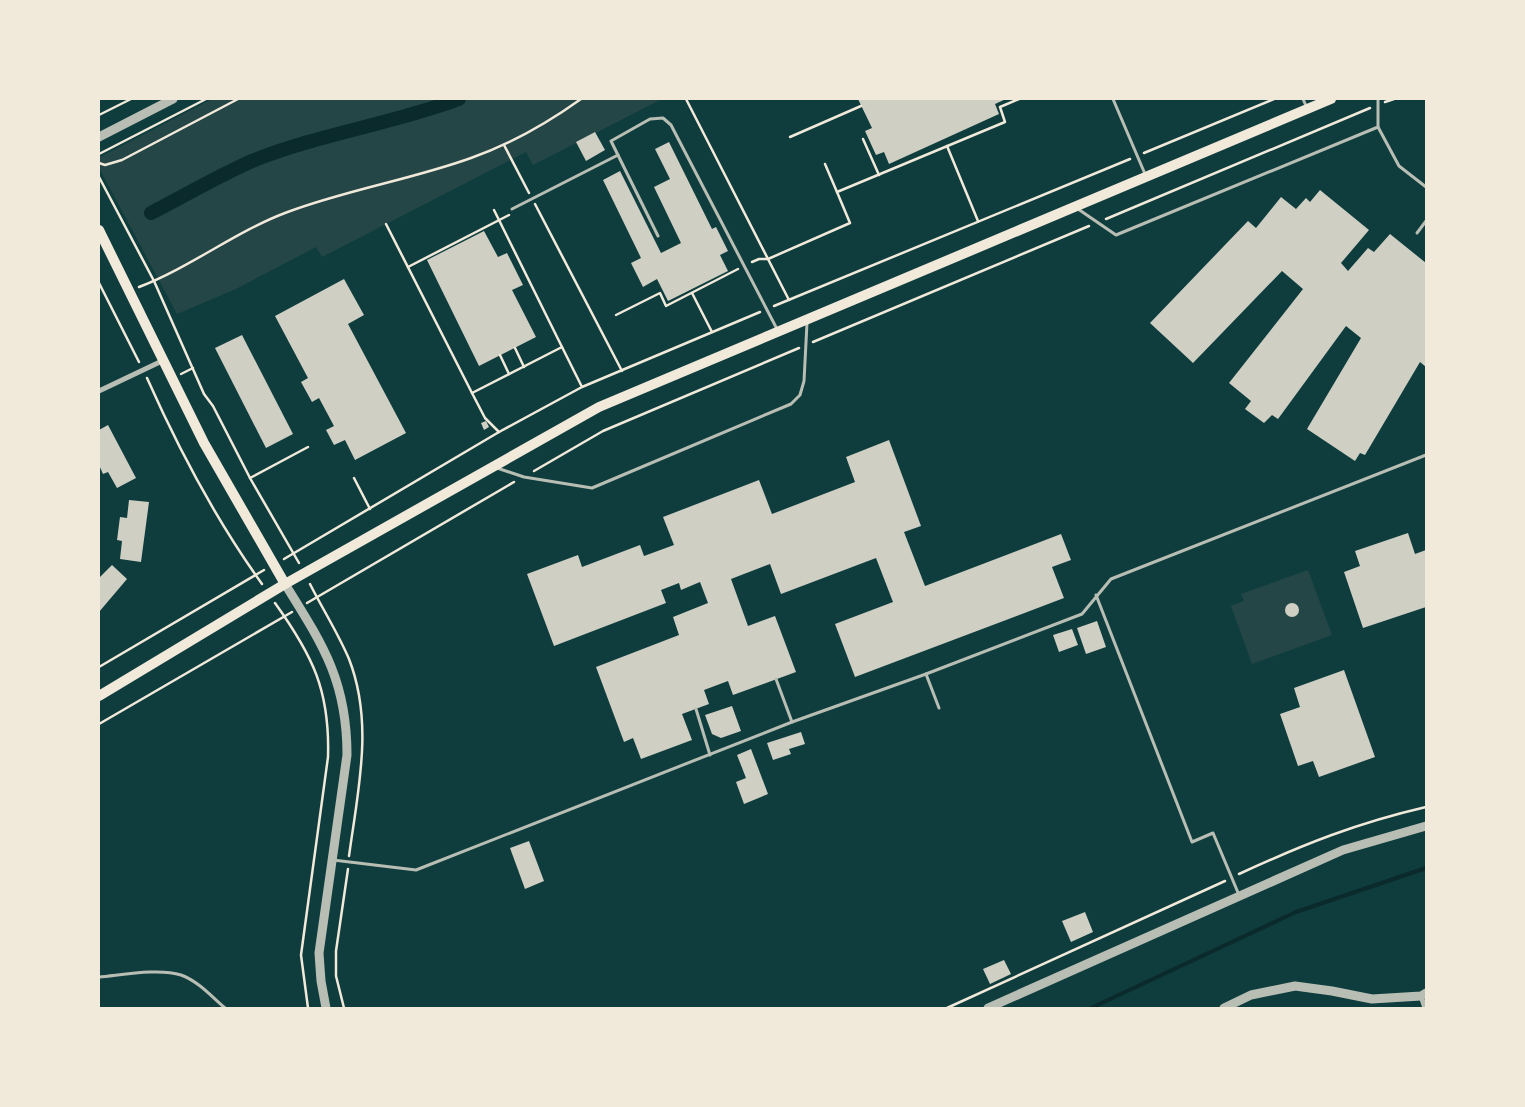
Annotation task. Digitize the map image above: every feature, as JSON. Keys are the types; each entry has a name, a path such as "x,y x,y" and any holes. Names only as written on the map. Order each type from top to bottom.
{"main road":[{"path":"99,696 285,584 599,407 981,244 1147,178 1306,104 1331,99"},
{"path":"99,230 204,443 285,584"}],"street":[{"path":"99,137 173,99"},
{"path":"99,391 162,361"},
{"path":"285,584 320,638 332,663 342,694 347,727 347,755 333,860 322,921 319,953 321,981 326,1008"},
{"path":"988,1008 1343,850 1426,826"},
{"path":"1224,1008 1251,995 1295,986 1332,990 1372,999 1424,994 1425,1008"}],"lane":[{"path":"1113,99 1147,178"},
{"path":"1378,99 1378,127 1399,166 1426,187"},
{"path":"658,236 611,141 650,120 662,118 671,125 778,331"},
{"path":"1076,207 1116,235 1378,127"},
{"path":"513,211 532,199 618,155"},
{"path":"1417,233 1426,221"},
{"path":"492,466 524,477 592,488 791,404 800,395 804,381 807,319"},
{"path":"333,860 416,870 792,722 926,674 1082,614 1111,579 1426,454"},
{"path":"1096,595 1192,842 1213,833 1239,895"},
{"path":"926,674 939,708"},
{"path":"776,679 792,722"},
{"path":"696,709 710,755"},
{"path":"99,977 166,972 182,975 197,984 225,1008"}],"path":[{"path":"99,115 131,99"},
{"path":"99,154 206,99"},
{"path":"99,163 105,165 122,160 238,99"},
{"path":"129,290 154,281 282,214 334,195 470,159 504,145 536,130 581,99"},
{"path":"686,99 789,300"},
{"path":"837,192 1005,122 1000,107 1019,99"},
{"path":"99,667 499,432 582,388 766,309 1274,99"},
{"path":"99,724 603,431 806,344 1394,99"},
{"path":"790,137 862,106"},
{"path":"863,139 879,175"},
{"path":"504,145 622,371"},
{"path":"947,146 979,222"},
{"path":"616,315 660,293 666,306 759,259 768,259 850,223 825,164"},
{"path":"99,177 154,281 197,380 213,406 250,478 294,553"},
{"path":"494,210 582,388"},
{"path":"408,267 513,211"},
{"path":"386,224 485,418 499,432"},
{"path":"99,283 144,370 173,436 239,553 285,616 317,670 326,703 329,732 328,757 301,955 308,1008"},
{"path":"692,293 712,332"},
{"path":"472,393 562,347"},
{"path":"515,348 524,367"},
{"path":"500,355 510,374"},
{"path":"250,478 308,447"},
{"path":"354,478 370,509"},
{"path":"947,1008 1331,834 1387,816 1426,807"}],"shaded area":[{"path":"212,99 662,99 533,165 526,152 322,257 316,247 236,289 177,314 99,168 100,157"},
{"path":"1308,570 1332,635 1252,664 1231,606 1244,601 1241,594"}],"building":[{"path":"858,99 1006,99 995,104 999,114 889,164 884,152 876,155 865,131 872,128"},
{"path":"595,132 605,150 586,161 576,142"},
{"path":"669,142 712,229 716,227 728,251 720,255 728,271 668,301 657,279 643,287 631,263 641,258 603,180 620,171 661,253 681,243 654,187 670,179 655,149"},
{"path":"1320,190 1369,230 1341,263 1348,271 1368,248 1374,252 1390,234 1426,263 1426,367 1420,362 1365,455 1360,453 1355,461 1307,429 1361,338 1346,326 1278,419 1272,415 1264,423 1245,409 1251,401 1229,383 1303,289 1282,271 1193,363 1150,323 1248,221 1256,228 1281,197 1296,209 1306,198 1310,202"},
{"path":"484,231 498,257 507,253 523,285 512,290 536,337 479,366 427,260"},
{"path":"344,279 364,315 348,324 406,433 355,460 345,440 334,445 326,430 334,426 319,398 312,402 301,382 308,378 275,316"},
{"path":"242,335 293,434 266,448 215,348"},
{"path":"486,421 489,427 484,430 481,423"},
{"path":"108,425 136,478 117,488 108,472 103,474 99,465 99,430"},
{"path":"889,440 921,526 904,532 925,586 1061,534 1071,560 1052,567 1064,598 855,677 835,624 893,602 876,558 781,594 770,564 731,579 748,626 775,616 796,672 733,695 728,681 704,690 709,704 682,714 692,740 641,759 633,738 624,742 596,667 679,635 673,617 708,603 700,582 681,590 679,583 661,590 666,603 554,646 527,574 578,555 582,567 640,545 644,556 674,545 663,517 759,480 772,514 855,482 846,457"},
{"path":"129,500 149,502 141,562 120,559 122,541 117,540 120,517 127,518"},
{"path":"1408,533 1415,554 1426,550 1426,607 1363,628 1344,572 1360,566 1355,551"},
{"path":"112,565 127,579 99,612 99,578"},
{"path":"1292,603 1297,605 1299,610 1297,615 1292,617 1287,615 1285,610 1287,605"},
{"path":"1097,621 1106,647 1086,654 1077,628"},
{"path":"1072,629 1078,645 1059,652 1053,635"},
{"path":"1344,670 1375,757 1319,777 1313,761 1298,766 1280,714 1300,707 1294,688"},
{"path":"732,706 741,731 721,738 712,734 705,715"},
{"path":"801,732 805,744 789,749 791,754 773,760 767,743"},
{"path":"751,749 768,794 744,804 736,782 746,778 737,755"},
{"path":"529,841 544,881 525,889 510,848"},
{"path":"1085,912 1093,932 1071,942 1062,921"},
{"path":"1004,960 1011,974 990,984 983,969"}],"waterway":[{"path":"151,213 252,161 303,143 434,108 459,99"},
{"path":"1091,1008 1296,912 1426,868"}]}
